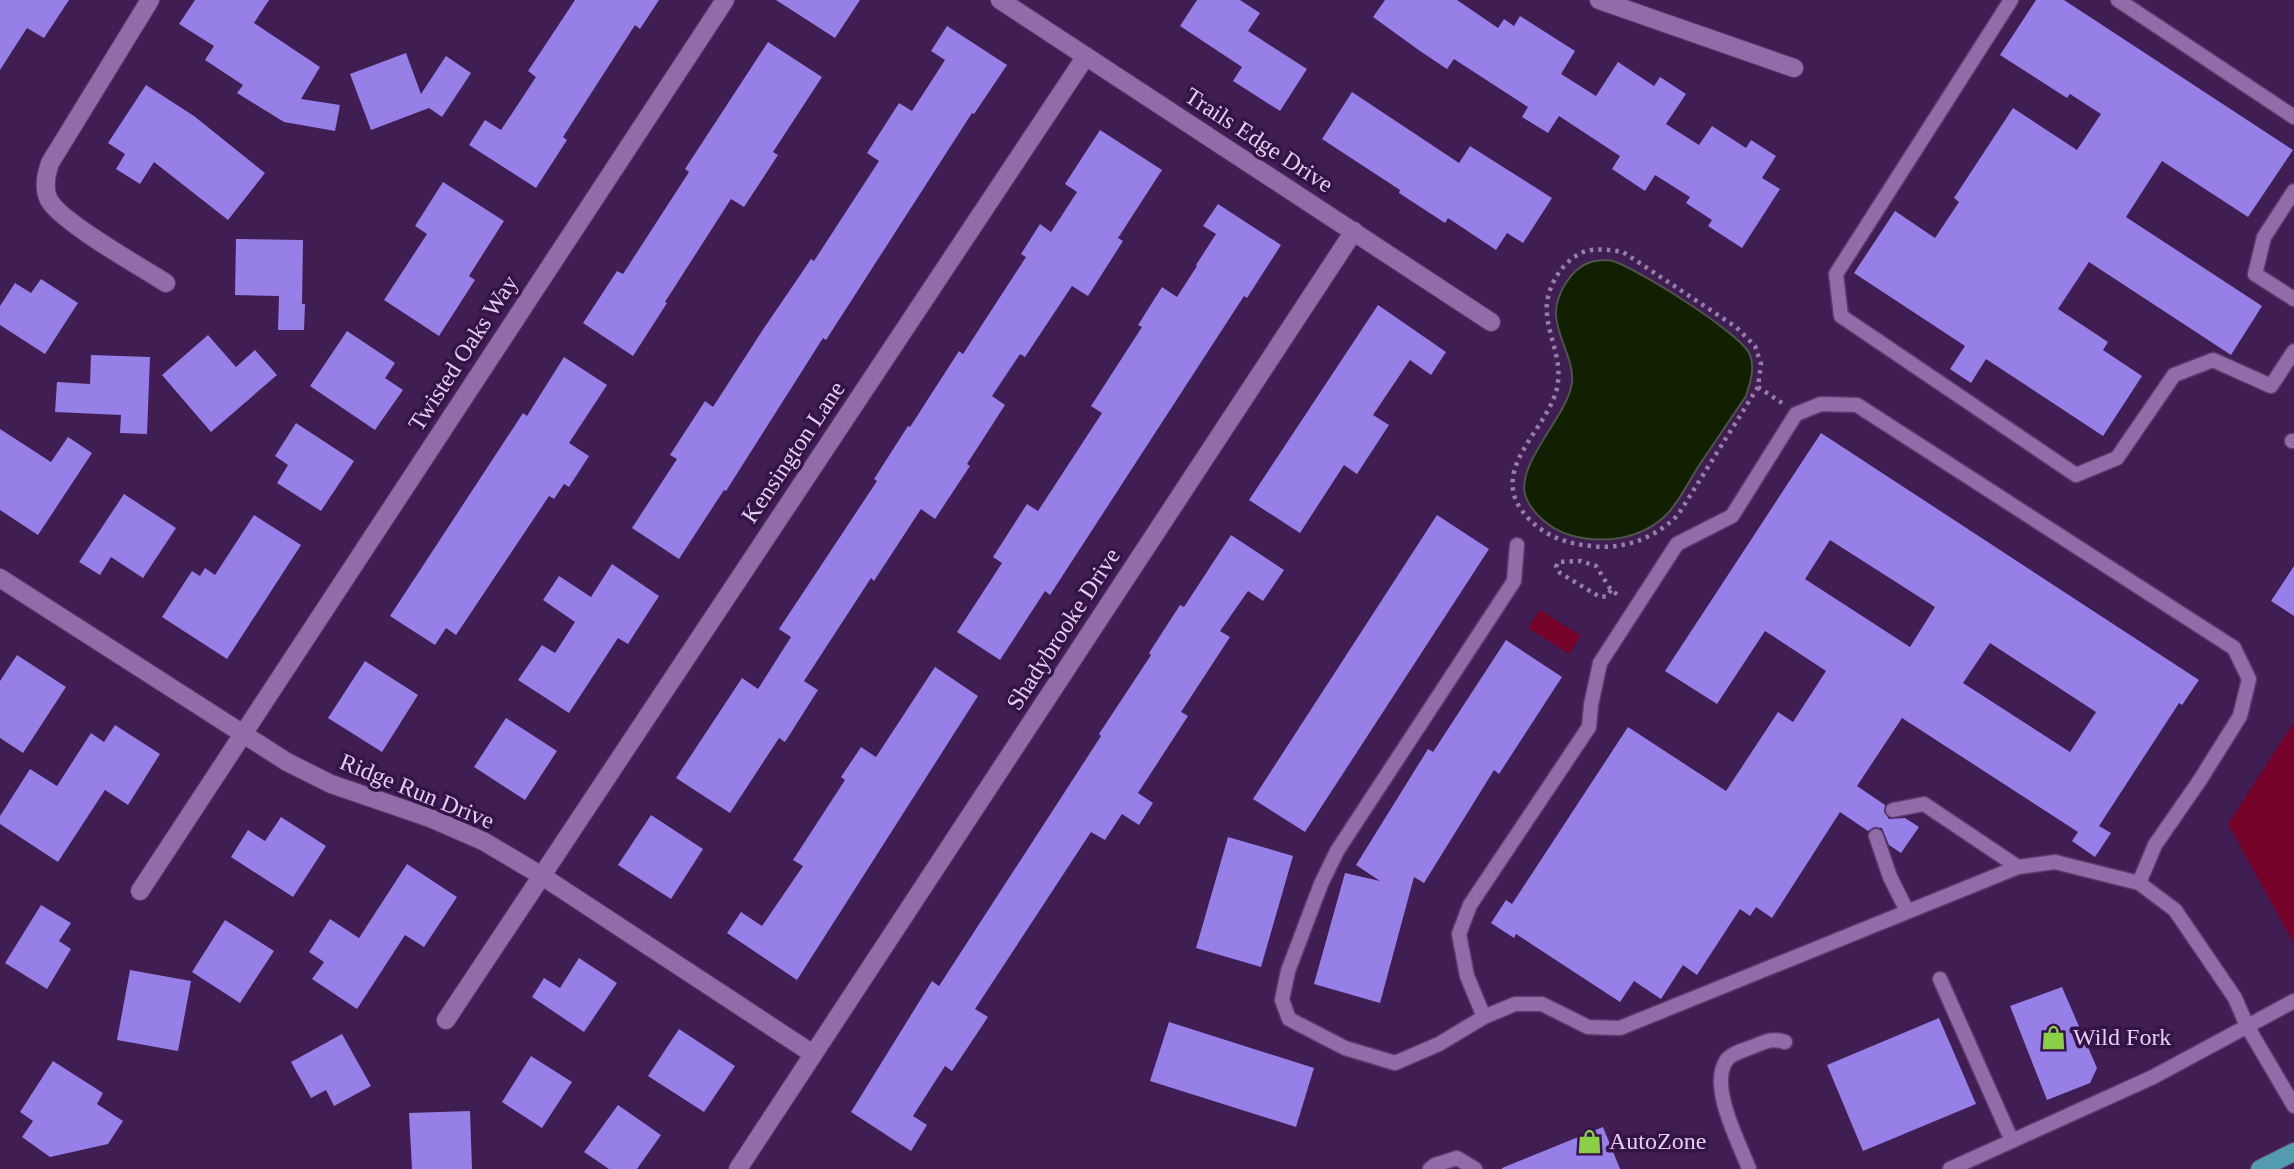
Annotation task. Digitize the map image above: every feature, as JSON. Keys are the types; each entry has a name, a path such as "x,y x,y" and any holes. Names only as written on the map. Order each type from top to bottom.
{"main road":[{"path":"2260,1169 2294,1152"}],"street":[{"path":"150,0 50,163 46,176 46,192 50,203 67,219 166,283"},
{"name":"Twisted Oaks Way","path":"140,891 725,0"},
{"name":"Trails Edge Drive","path":"1000,0 1491,321"},
{"path":"1599,0 1794,68"},
{"name":"Kensington Lane","path":"446,1020 1086,56"},
{"name":"Shadybrooke Drive","path":"738,1169 1354,232"},
{"name":"Ridge Run Drive","path":"0,578 287,762 331,784 430,818 483,841 542,876 813,1054"}],"lane":[{"path":"2011,0 1836,274 1841,316 2076,475 2116,458 2174,375 2213,360 2271,386 2294,351"},
{"path":"2118,0 2294,117"},
{"path":"2294,191 2264,237 2255,274 2294,299"},
{"path":"1484,1017 1467,976 1459,934 1470,905 1589,727 1600,663 1677,544 1732,516 1797,414 1821,404 1857,405 2234,648 2249,679 2240,716 2155,845 2139,883"},
{"path":"1517,545 1514,581 1337,851 1321,884 1288,971 1282,1000 1289,1018 1345,1048 1395,1063 1439,1044 1484,1017 1515,1004 1542,1004 1588,1027 1620,1028 2018,867 2055,862 2139,883 2175,910 2235,998 2247,1026 2294,1106"},
{"path":"1894,810 1924,804 2018,867"},
{"path":"1875,836 1890,877 1907,911"},
{"path":"1940,979 2012,1142"},
{"path":"1950,1169 2152,1077 2294,1001"},
{"path":"1749,1169 1720,1091 1721,1072 1727,1058 1774,1038 1785,1042"},
{"path":"1430,1169 1457,1158 1475,1169"}],"path":[{"path":"1604,249 1623,252 1736,327 1755,346 1761,364 1758,387 1678,515 1665,528 1621,547 1593,547 1553,537 1537,527 1521,510 1513,492 1517,464 1559,384 1558,357 1546,313 1550,292 1555,276 1584,252 1604,249"},
{"path":"1758,387 1797,414"},
{"path":"1611,590 1607,596 1601,597 1560,573 1556,567 1558,562 1580,561 1596,566 1611,590 1622,598"}],"shaded area":[{"path":"1609,260 1639,273 1707,316 1741,343 1749,353 1752,369 1746,396 1669,512 1636,534 1596,539 1563,533 1549,525 1528,501 1525,481 1536,453 1569,395 1572,382 1570,365 1557,324 1556,308 1561,292 1581,266 1593,261"},
{"path":"1540,610 1581,636 1569,654 1528,628"},
{"path":"2294,722 2294,944 2228,824"}],"building":[{"path":"0,0 69,0 44,38 27,28 0,70"},
{"path":"195,0 269,0 254,23 320,67 301,99 340,105 335,131 284,122 237,93 243,85 205,60 214,46 179,24"},
{"path":"575,0 659,0 640,29 635,25 563,137 567,140 536,188 469,145 485,120 501,130 536,77 528,71"},
{"path":"776,0 860,0 835,38"},
{"path":"1197,0 1240,0 1260,13 1248,31 1307,69 1280,111 1233,81 1242,67 1180,26"},
{"path":"1385,0 1457,0 1498,28 1504,19 1514,26 1520,16 1575,51 1561,74 1596,96 1618,62 1654,86 1660,77 1686,94 1666,124 1699,145 1712,126 1746,148 1751,140 1776,156 1762,178 1780,189 1742,248 1708,226 1712,220 1686,203 1690,197 1655,175 1645,191 1612,169 1620,156 1559,116 1548,133 1522,117 1528,107 1454,59 1447,69 1420,51 1373,17"},
{"path":"2036,0 2064,0 2293,150 2248,217 2162,161 2126,217 2262,306 2231,355 2089,262 2058,309 2108,342 2103,350 2142,376 2103,436 1986,359 1971,383 1950,369 1965,346 1854,273 1895,211 1935,238 1959,202 1954,198 2013,108 2077,150 2101,114 2070,94 2067,98 2000,55"},
{"path":"947,26 1007,65 974,114 972,113 826,340 823,338 726,491 724,490 679,559 632,528 677,459 670,455 705,401 713,407 879,161 867,153 899,103 912,111 945,60 931,51"},
{"path":"768,42 822,77 773,152 778,155 744,207 731,199 633,356 583,323 617,271 623,274 689,172 685,169"},
{"path":"406,53 421,94 446,56 471,73 442,117 429,108 371,130 350,74"},
{"path":"146,85 194,116 265,173 228,220 154,162 140,184 116,169 125,154 108,143"},
{"path":"1352,92 1459,163 1470,146 1552,198 1523,243 1507,233 1496,250 1448,218 1445,223 1322,139"},
{"path":"1100,130 1162,170 1118,238 1123,241 1088,296 1072,286 1025,357 1020,354 992,396 1005,405 967,464 970,466 935,519 921,509 874,581 871,578 804,681 818,690 785,742 779,738 730,813 676,778 742,678 758,689 791,637 779,629 877,481 874,479 908,426 910,427 959,351 963,354 1026,257 1021,254 1040,224 1051,232 1077,192 1065,184"},
{"path":"443,182 504,221 469,276 475,280 439,336 384,300 427,234 415,226"},
{"path":"1218,204 1281,245 1247,298 1244,296 1050,595 1045,591 1000,660 957,632 1002,563 993,557 1027,504 1038,511 1102,413 1091,406 1142,327 1138,325 1162,287 1177,297 1197,266 1216,234 1203,226"},
{"path":"236,239 303,240 304,330 278,330 279,296 235,295"},
{"path":"41,279 78,303 45,354 0,325 0,306 15,283 31,293"},
{"path":"1378,305 1446,352 1431,375 1410,360 1373,415 1389,425 1357,474 1344,465 1300,533 1249,500"},
{"path":"347,331 395,363 385,378 403,390 375,430 310,386"},
{"path":"208,335 236,367 255,350 277,375 211,432 162,375"},
{"path":"91,355 150,357 147,434 120,433 121,415 55,412 57,382 90,384"},
{"path":"564,357 607,385 569,443 589,456 569,487 564,484 554,499 549,496 456,635 446,628 435,645 390,616 523,413 527,416"},
{"path":"296,423 354,461 321,511 277,483 288,465 275,456"},
{"path":"0,429 51,462 68,437 92,453 38,535 0,510"},
{"path":"1821,433 2199,680 2182,705 2179,703 2099,826 2111,833 2095,857 2072,841 2078,832 1902,718 1857,786 1885,805 1884,812 1889,819 1905,818 1919,827 1901,853 1889,845 1882,828 1874,827 1868,831 1840,812 1772,918 1756,907 1750,916 1740,909 1697,975 1683,965 1661,999 1634,981 1620,1002 1516,934 1514,938 1491,923 1506,900 1512,904 1628,727 1726,791 1778,712 1793,722 1826,671 1765,631 1717,704 1665,671","holes":["1830,540 1935,607 1910,647 1805,579","1990,643 2096,712 2070,752 1963,683"]},
{"path":"124,494 176,528 143,578 111,557 100,575 79,562"},
{"path":"254,515 301,545 227,659 162,617 192,571 200,576 205,568 215,575"},
{"path":"1437,515 1489,549 1305,832 1253,799"},
{"path":"1231,535 1284,570 1263,601 1248,591 1220,631 1230,637 1181,712 1188,716 1138,793 1153,803 1139,825 1122,814 1105,840 1091,832 975,1009 988,1017 952,1071 945,1066 913,1116 927,1125 911,1151 851,1112 932,981 939,986 1101,736 1099,734 1180,605 1184,607"},
{"path":"612,564 659,596 628,644 618,638 569,713 518,680 542,645 555,653 575,622 543,600 559,576 591,597"},
{"path":"2294,566 2294,616 2271,601"},
{"path":"1506,640 1562,677 1499,774 1494,770 1424,883 1414,877 1380,1003 1314,984 1345,873 1380,881 1356,865 1428,749 1433,752"},
{"path":"17,655 66,687 23,753 0,738 0,681"},
{"path":"365,661 418,695 382,752 328,718"},
{"path":"935,667 978,696 797,980 727,933 741,912 762,926 803,866 793,860 845,780 841,777 861,747 876,757"},
{"path":"506,718 557,751 525,800 474,767"},
{"path":"115,725 160,754 128,805 105,790 58,862 0,824 0,816 30,769 57,786 91,733 104,742"},
{"path":"651,815 703,849 671,899 618,865"},
{"path":"281,817 326,846 293,897 231,857 248,830 265,841"},
{"path":"1228,837 1293,856 1261,967 1196,948"},
{"path":"407,864 457,897 424,947 405,935 357,1009 312,979 324,962 309,952 330,919 359,938"},
{"path":"41,905 71,923 59,941 71,949 47,989 5,963"},
{"path":"225,920 274,951 240,1003 192,972"},
{"path":"579,958 617,983 584,1032 532,997 544,978 560,988"},
{"path":"130,970 191,981 178,1051 117,1040"},
{"name":"Wild Fork","path":"2062,987 2097,1068 2090,1083 2047,1100 2010,1006"},
{"path":"1939,1018 1976,1104 1863,1151 1827,1065"},
{"path":"1169,1022 1314,1068 1296,1127 1150,1081"},
{"path":"679,1029 735,1066 704,1112 648,1076"},
{"path":"342,1034 371,1086 334,1106 326,1090 311,1098 291,1062"},
{"path":"531,1056 572,1082 542,1128 502,1102"},
{"path":"53,1061 103,1093 97,1104 123,1121 108,1144 50,1157 22,1137 33,1121 20,1112"},
{"path":"618,1105 661,1135 637,1169 609,1169 584,1152"},
{"path":"470,1111 472,1169 412,1169 409,1113"},
{"name":"AutoZone","path":"1603,1127 1620,1169 1502,1169 1502,1168"}],"place":[{"name":"Wild Fork","path":"2053,1037"},
{"name":"AutoZone","path":"1589,1141"}]}
